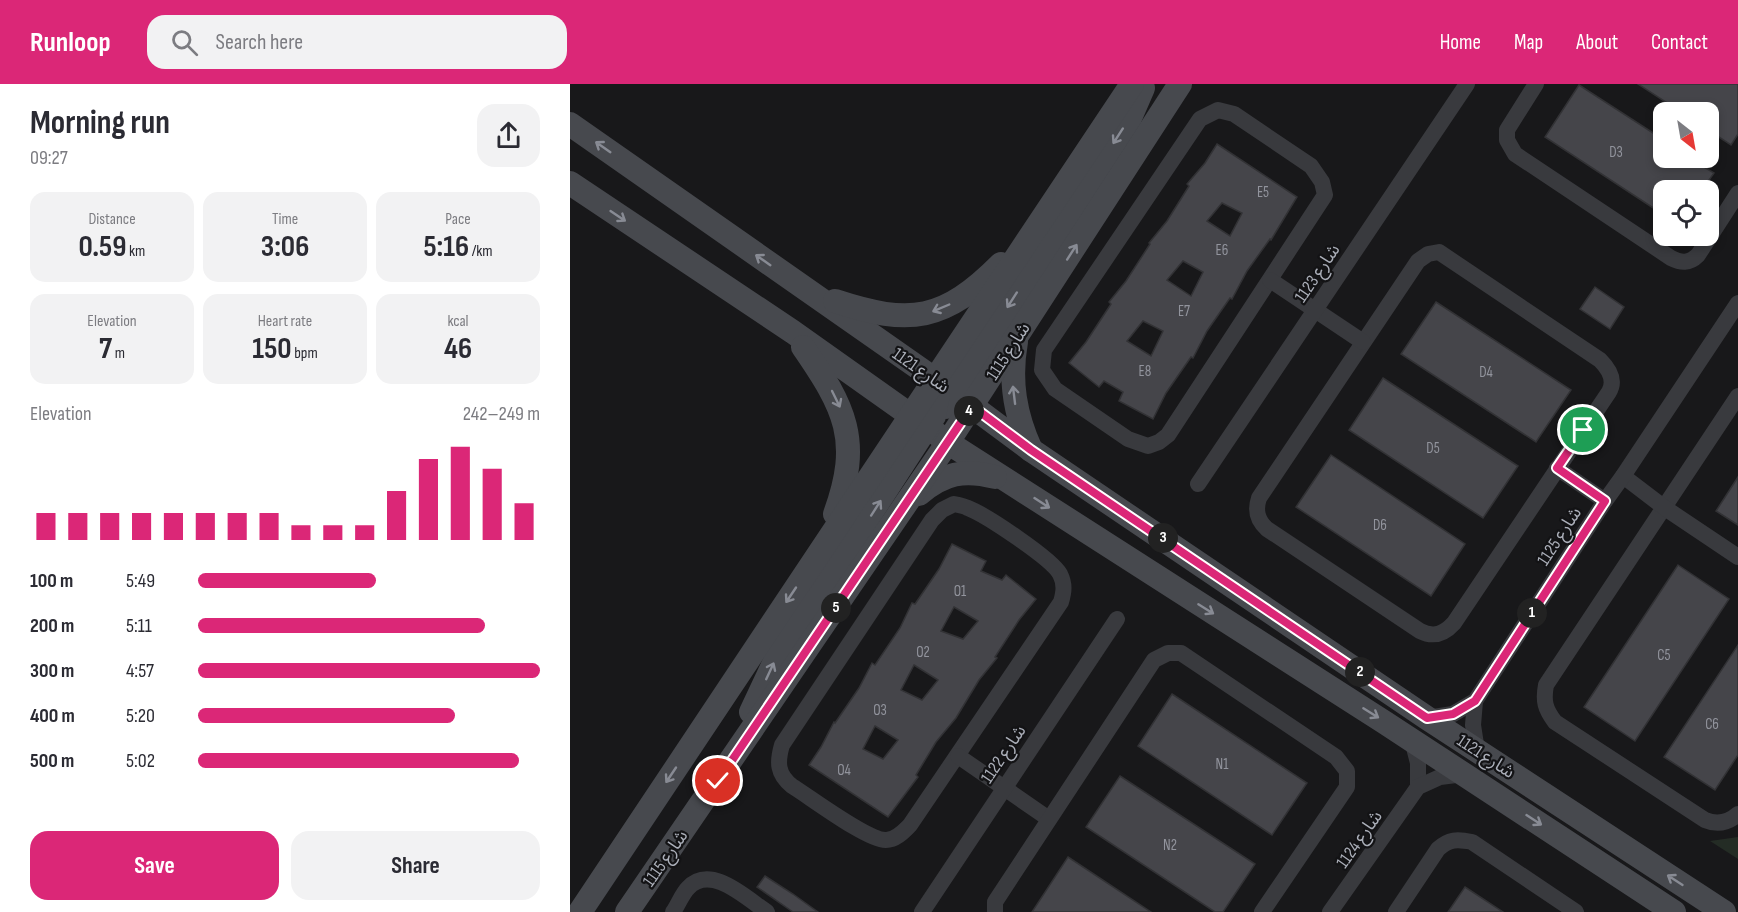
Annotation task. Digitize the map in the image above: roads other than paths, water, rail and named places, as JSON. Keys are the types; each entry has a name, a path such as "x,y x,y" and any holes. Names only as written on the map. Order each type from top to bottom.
{"street":[{"name":"شارع 1115","path":"627,912 948,442 953,393 1034,231 1132,84"},
{"path":"580,912 823,547 919,422 934,416 938,404 953,393 1130,118 1144,84"},
{"name":"شارع 1115","path":"953,393 1017,337 1180,84"},
{"name":"شارع 1123","path":"1198,484 1467,84"},
{"path":"1536,84 1507,130 1507,140 1511,149 1519,158 1671,258 1684,263 1695,259 1738,193"},
{"path":"1218,110 1234,114 1311,166 1322,182 1325,195 1270,280 1168,435 1159,442 1148,446 1128,439 1055,389 1042,370 1044,350 1200,119 1218,110"},
{"name":"شارع 1121","path":"570,124 1031,450 1427,718 1724,912"},
{"name":"شارع 1121","path":"570,183 793,332 948,442 1412,740 1674,912"},
{"path":"810,293 868,312 908,316 925,315 946,307 970,293 1034,231"},
{"path":"1439,252 1446,255 1600,360 1609,370 1612,388 1557,468 1454,623 1445,632 1435,635 1420,631 1267,529 1257,515 1256,508 1259,498 1363,342 1418,261 1432,253 1439,252"},
{"path":"1270,280 1363,342"},
{"name":"شارع 1125","path":"1427,718 1453,714 1475,701 1605,501 1738,303"},
{"path":"793,332 834,394 847,430 849,447 844,489 823,547"},
{"path":"1017,337 1012,372 1013,392 1017,412 1031,450"},
{"path":"1738,396 1546,685 1544,697 1545,709 1555,722 1705,820 1714,824 1722,823 1733,819 1738,814"},
{"path":"718,781 775,661 919,422"},
{"path":"1557,468 1605,501"},
{"path":"901,513 928,487 954,473 983,474 1005,479"},
{"path":"1623,476 1738,557"},
{"path":"954,504 967,507 980,514 1047,560 1061,575 1064,588 1061,602 958,756 910,825 901,834 887,840 871,836 792,786 784,780 778,769 778,757 782,745 932,520 942,510 954,504"},
{"name":"شارع 1122","path":"922,912 1117,619"},
{"path":"995,912 995,902 1154,660 1168,653 1181,653 1336,757 1347,771 1347,787 1262,912"},
{"path":"1475,701 1473,725 1477,751"},
{"path":"1412,740 1419,763 1418,787 1440,777 1464,774"},
{"path":"958,756 1049,819"},
{"name":"شارع 1124","path":"1330,912 1418,787"},
{"path":"1396,912 1438,849 1448,841 1459,839 1472,842 1576,912"},
{"path":"673,912 688,888 700,879 714,879 728,885 767,912"}]}
